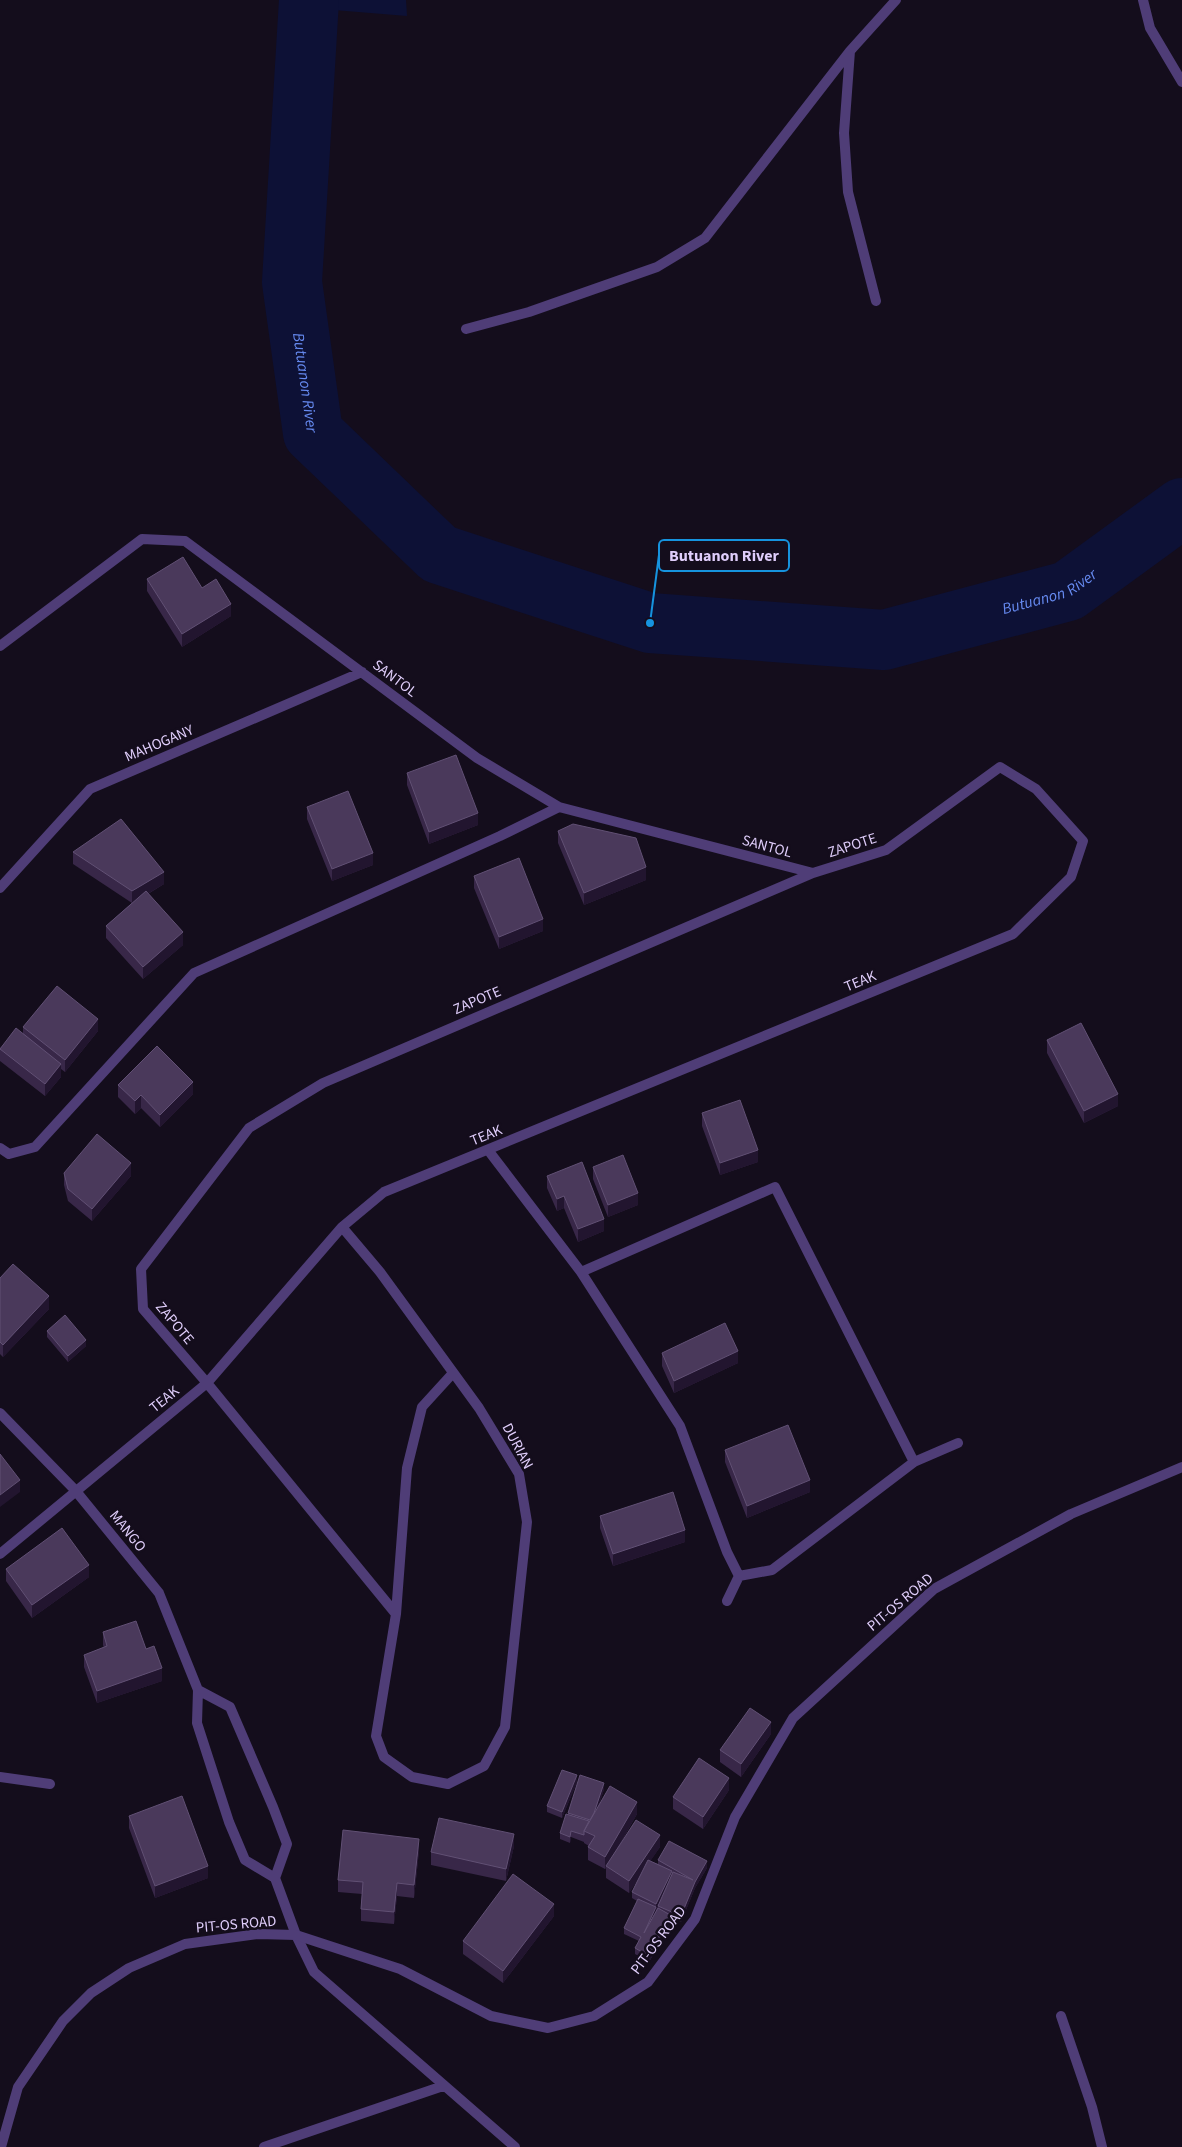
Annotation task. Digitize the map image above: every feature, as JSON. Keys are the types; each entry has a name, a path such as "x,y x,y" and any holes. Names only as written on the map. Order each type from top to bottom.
{"street":[{"path":"466,329 529,312 657,267 705,238 850,51 896,0"},
{"path":"1143,0 1150,28 1182,82"},
{"path":"850,51 844,133 848,192 876,301"},
{"name":"SANTOL","path":"0,646 142,539 185,541 477,758 559,807 812,873"},
{"name":"MAHOGANY","path":"0,888 90,789 362,672"},
{"name":"ZAPOTE","path":"396,1614 207,1383 143,1309 141,1269 249,1128 323,1083 812,873 886,850 1000,767 1036,789 1083,841 1071,877"},
{"path":"5,1151 35,1146 194,973 500,836 559,807"},
{"name":"TEAK","path":"0,1554 75,1490 207,1383 342,1227 384,1192 1013,934 1071,877"},
{"path":"488,1150 581,1272 680,1426 727,1552 739,1576"},
{"path":"581,1272 775,1187 914,1462"},
{"name":"DURIAN","path":"342,1227 380,1272 479,1408 519,1474 527,1522 505,1727 484,1766 448,1784 412,1777 384,1757 376,1736 396,1614"},
{"path":"396,1614 407,1468 422,1407 453,1373"},
{"name":"MANGO","path":"0,1413 75,1490 159,1592 198,1690 196,1723 229,1822 245,1860 275,1878"},
{"path":"739,1576 772,1570 914,1462 958,1443"},
{"name":"PIT-OS ROAD","path":"1,2147 18,2087 63,2021 91,1994 128,1968 185,1944 258,1934 296,1935 400,1969 491,2016 548,2028 594,2016 648,1982 695,1919 734,1817 793,1718 934,1590 1071,1514 1182,1467"},
{"path":"727,1601 739,1576"},
{"path":"198,1690 230,1707 273,1808 287,1844 275,1878 296,1935 314,1972 443,2086 516,2147"},
{"path":"0,1778 50,1784"},
{"path":"1062,2016 1092,2108 1102,2147"},
{"path":"264,2147 443,2086"}],"shaded area":[{"path":"285,0 406,0 407,16 285,6"}],"building":[{"path":"183,557 202,588 216,579 231,604 182,634 147,579"},
{"path":"456,755 478,813 429,832 407,773"},
{"path":"348,791 373,853 332,869 307,807"},
{"path":"121,819 164,872 132,891 73,852"},
{"path":"573,824 636,838 646,867 584,893 558,831"},
{"path":"519,858 543,919 499,937 474,876"},
{"path":"146,891 183,932 143,967 106,926"},
{"path":"57,986 98,1019 65,1060 23,1027"},
{"path":"1081,1023 1118,1094 1084,1111 1047,1040"},
{"path":"16,1028 61,1064 45,1084 0,1049"},
{"path":"157,1046 193,1082 160,1115 141,1095 135,1101 118,1085"},
{"path":"740,1100 758,1150 720,1163 702,1113"},
{"path":"97,1134 131,1163 92,1209 68,1189 64,1173"},
{"path":"623,1155 638,1193 608,1205 593,1167"},
{"path":"582,1162 604,1219 578,1229 564,1196 557,1199 547,1176"},
{"path":"13,1264 49,1296 3,1345 0,1342 0,1278"},
{"path":"65,1315 86,1340 68,1356 47,1331"},
{"path":"725,1323 738,1351 674,1381 662,1353"},
{"path":"788,1425 810,1480 747,1506 725,1450"},
{"path":"0,1454 20,1480 0,1495"},
{"path":"673,1492 685,1530 613,1554 600,1516"},
{"path":"62,1528 89,1565 32,1605 6,1569"},
{"path":"136,1621 146,1649 154,1646 162,1668 97,1691 84,1655 107,1646 103,1632"},
{"path":"750,1708 771,1722 741,1764 720,1750"},
{"path":"699,1758 729,1778 703,1817 673,1797"},
{"path":"562,1770 577,1775 562,1812 547,1806"},
{"path":"580,1775 604,1783 590,1820 568,1813"},
{"path":"610,1786 637,1802 605,1857 588,1847 595,1836 584,1831"},
{"path":"182,1796 208,1866 155,1886 129,1816"},
{"path":"566,1814 589,1821 584,1835 571,1831 570,1837 560,1833"},
{"path":"439,1818 514,1834 506,1869 431,1852"},
{"path":"636,1820 660,1835 629,1881 606,1866"},
{"path":"343,1830 419,1839 414,1885 397,1883 394,1912 361,1909 363,1882 338,1880"},
{"path":"669,1841 707,1861 695,1882 681,1916 658,1906 673,1872 693,1880 658,1860"},
{"path":"648,1860 672,1871 656,1904 632,1892"},
{"path":"513,1874 554,1904 503,1971 463,1941"},
{"path":"638,1899 656,1907 644,1933 658,1908 672,1916 649,1956 635,1948 641,1937 624,1928"}],"waterway":[{"name":"Butuanon River","path":"309,0 292,282 313,433 439,554 650,623 884,640 1068,591 1182,508"}],"place":[{"name":"Butuanon River","path":"650,623"}]}
